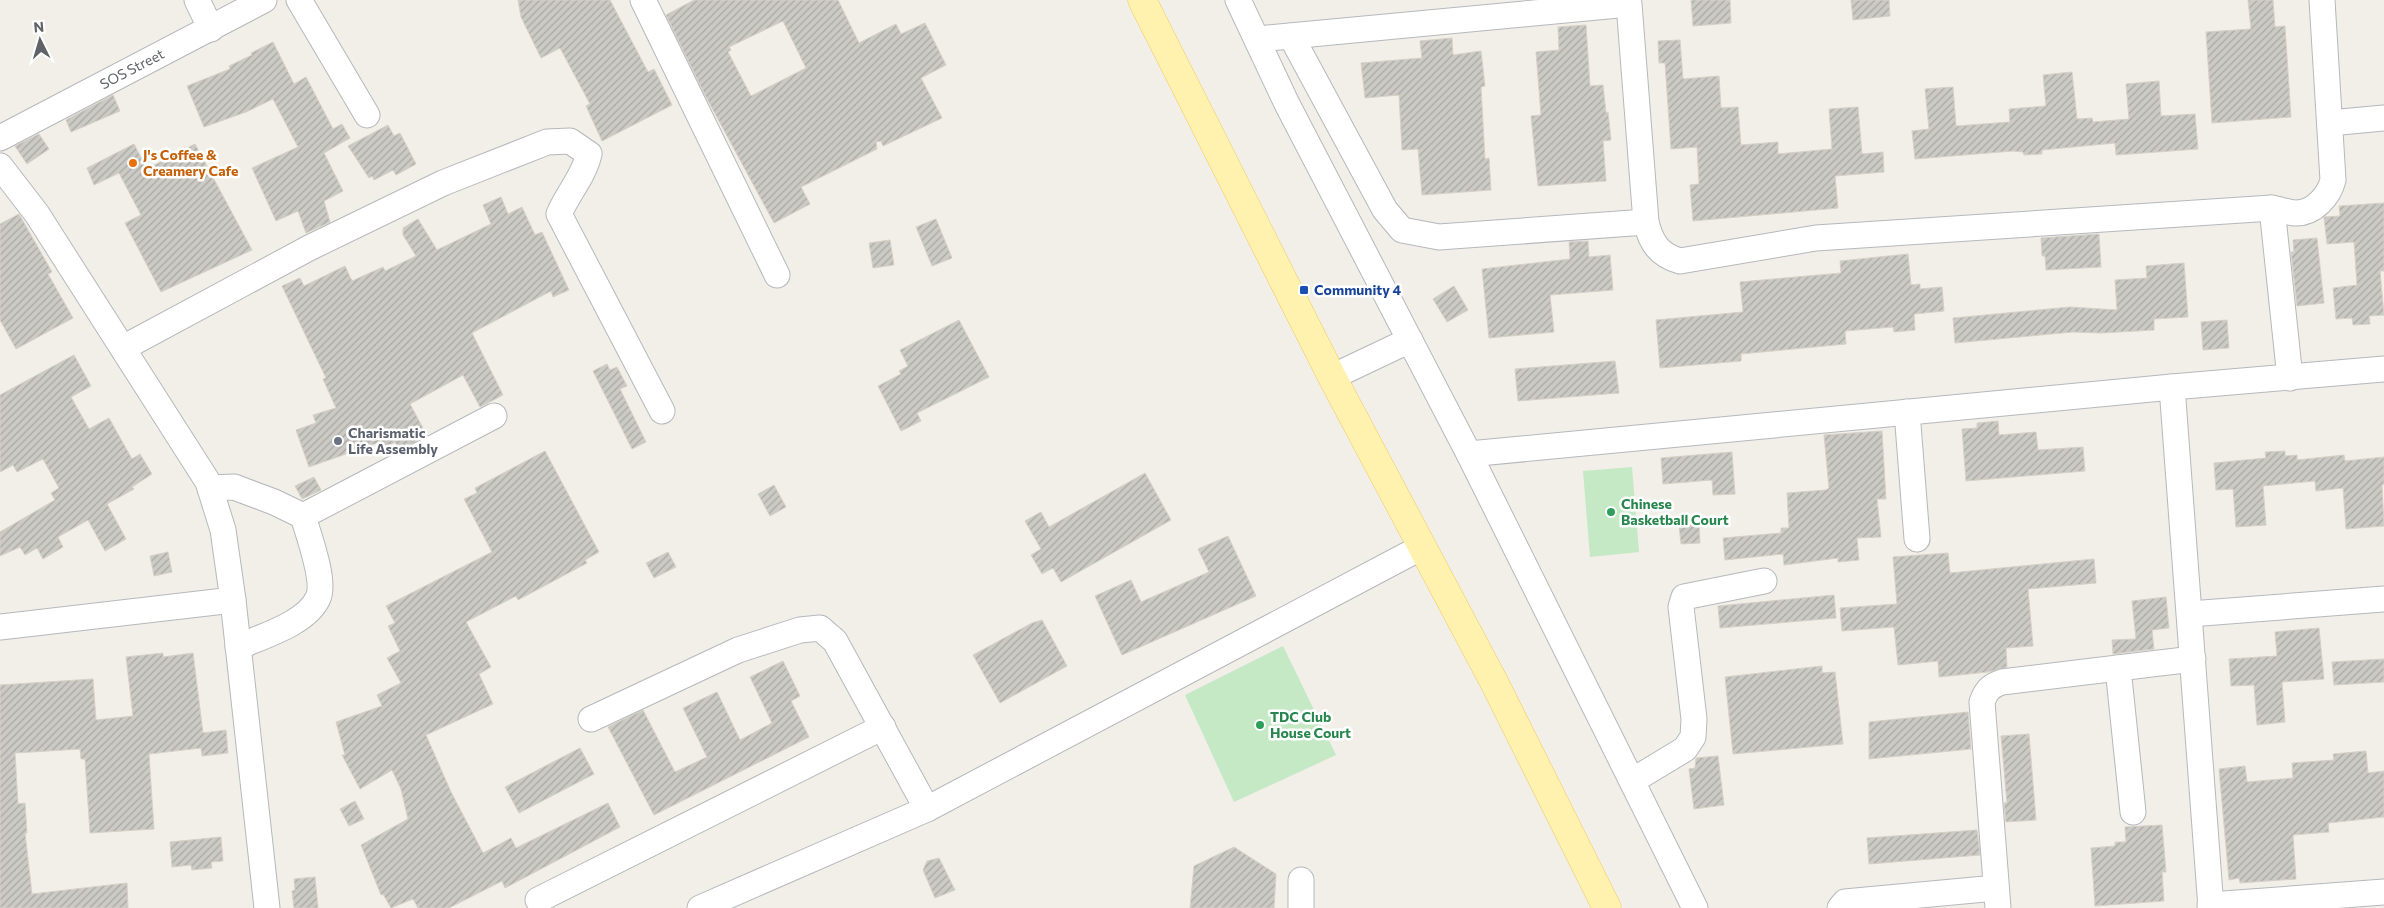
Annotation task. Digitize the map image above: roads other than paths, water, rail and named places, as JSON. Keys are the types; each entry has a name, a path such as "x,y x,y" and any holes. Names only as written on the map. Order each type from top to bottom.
{"main road":[{"path":"1142,0 1332,377 1494,682 1607,908"}],"street":[{"path":"197,0 211,29"},
{"name":"SOS Street","path":"0,138 264,0"},
{"path":"299,0 367,115"},
{"path":"643,0 777,275"},
{"path":"1238,0 1287,104 1469,454 1695,908"},
{"path":"1258,39 1629,2 1646,222 1653,244 1659,251 1668,258 1680,261 1816,238 2272,208 2296,213 2306,210 2323,200 2330,192 2333,180 2322,0"},
{"path":"1291,36 1385,210 1402,230 1439,237 1646,222"},
{"path":"2330,123 2384,118"},
{"path":"123,348 310,248 443,183 547,142 570,141 589,154 586,168 568,195 559,214 662,411"},
{"path":"0,166 36,214 123,348 210,488 223,530 233,600 267,908"},
{"path":"2272,208 2290,378"},
{"path":"1332,377 1410,340"},
{"path":"1469,454 2172,387 2384,369"},
{"path":"2172,387 2210,906 2384,892"},
{"path":"1906,412 1917,539"},
{"path":"303,516 494,416"},
{"path":"210,488 234,487 274,502 303,516 318,568 319,597 303,618 238,647"},
{"path":"700,908 927,809 1422,547"},
{"path":"1632,780 1685,749 1693,737 1694,719 1681,607 1684,596 1764,581"},
{"path":"2190,614 2384,599"},
{"path":"0,627 233,600"},
{"path":"591,719 738,650 810,628 820,628 835,641 927,809"},
{"path":"1840,908 1845,902 1997,898 1982,702 1985,693 1993,685 2002,682 2193,659"},
{"path":"2118,668 2133,812"},
{"path":"538,900 882,727"},
{"path":"1301,880 1302,908"}],"place":[{"name":"J's Coffee & Creamery Cafe","path":"133,163"},
{"name":"Community 4","path":"1304,290"},
{"name":"Charismatic Life Assembly","path":"338,441"},
{"name":"Chinese Basketball Court","path":"1611,512"},
{"name":"TDC Club House Court","path":"1260,725"}]}
